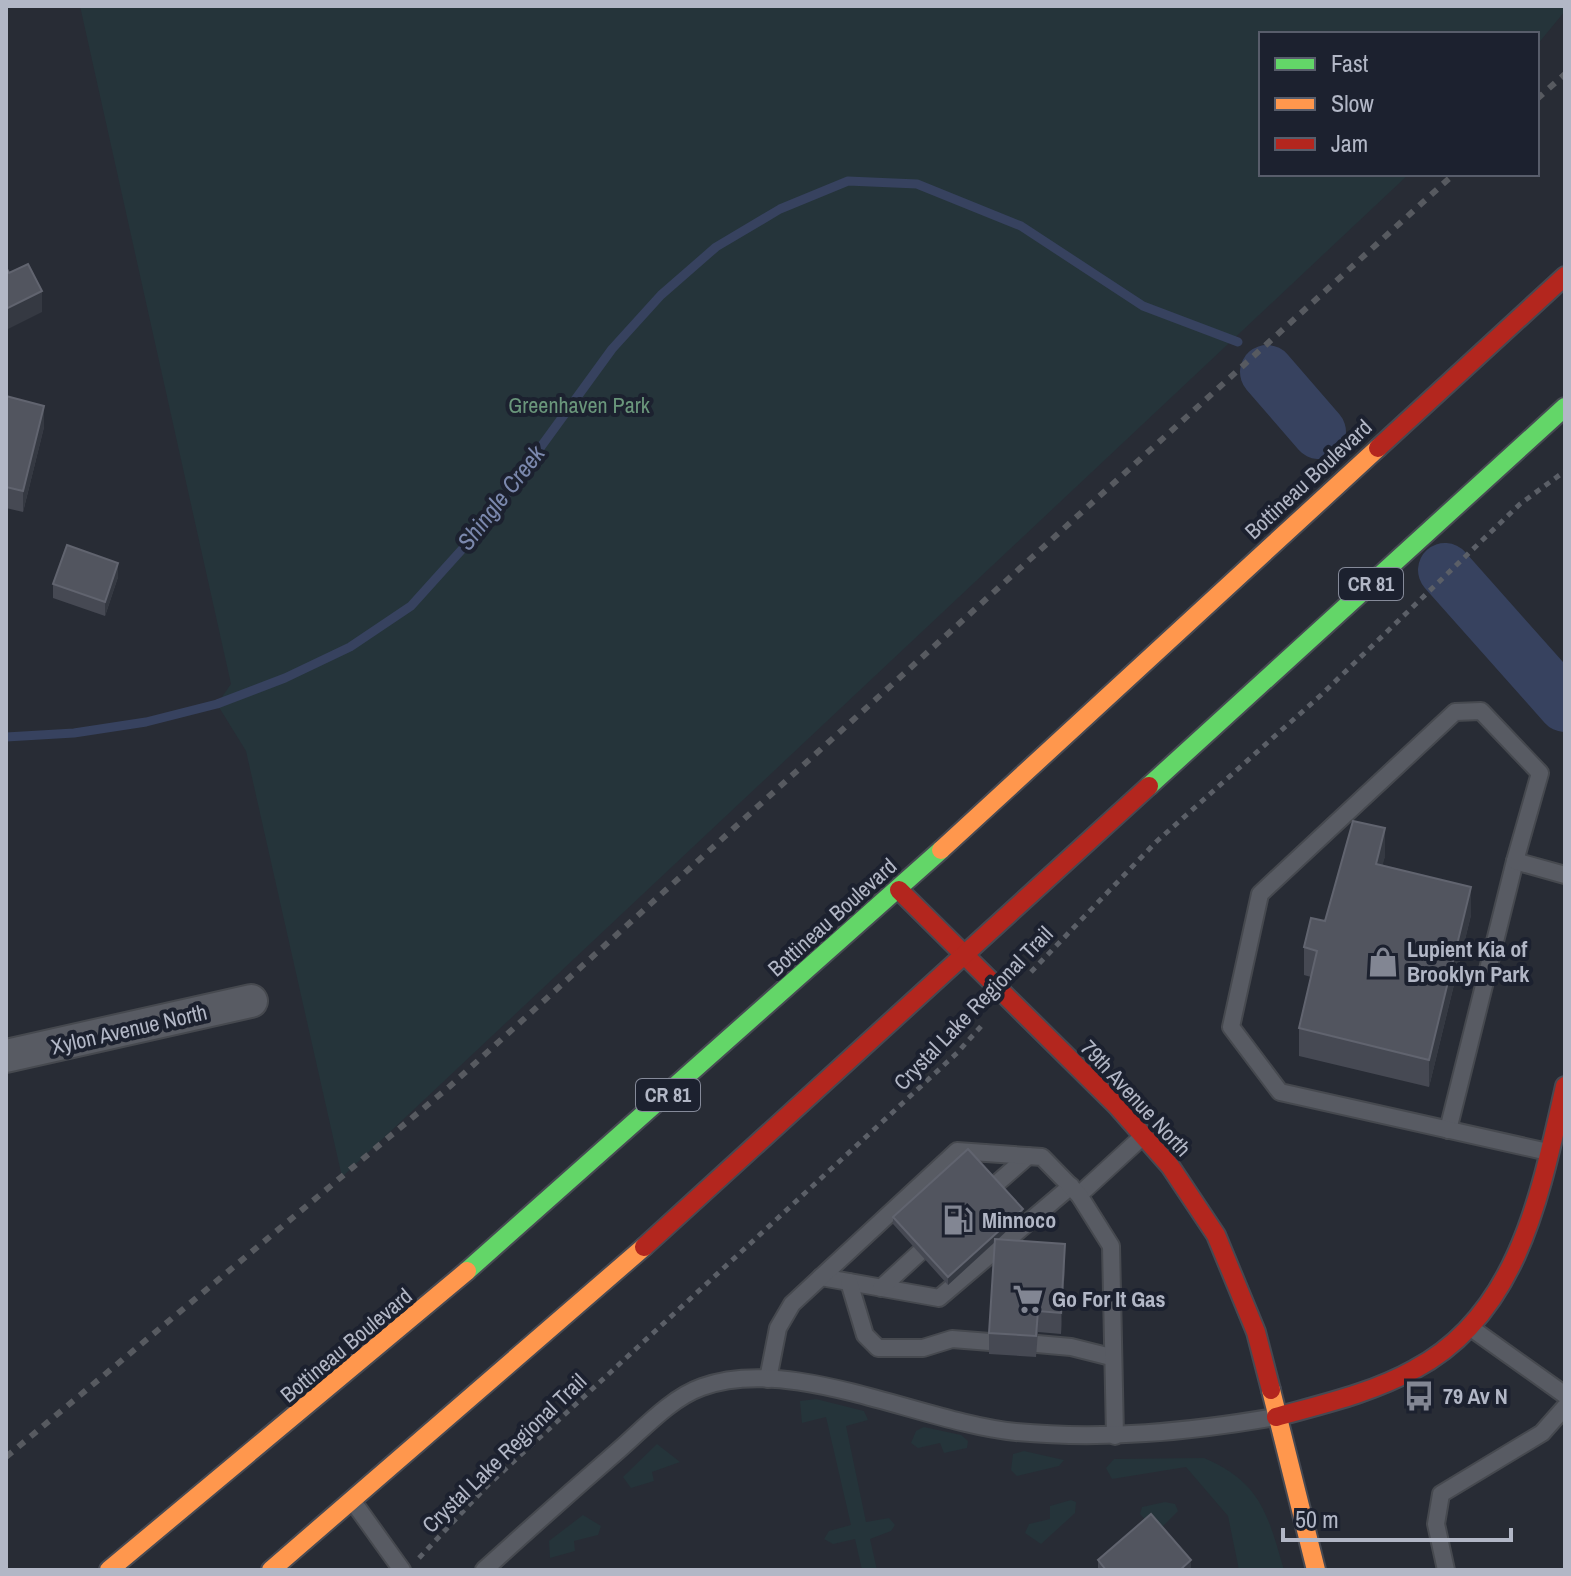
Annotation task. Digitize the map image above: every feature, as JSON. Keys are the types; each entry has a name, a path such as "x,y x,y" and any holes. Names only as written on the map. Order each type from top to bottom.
{"main road":[{"name":"Bottineau Boulevard","path":"109,1570 437,1300 899,890 1565,276"},
{"name":"CR 81","path":"271,1570 578,1307 1565,407"},
{"name":"79th Avenue North","path":"899,890 1143,1135 1170,1166 1216,1235 1256,1332 1316,1570"},
{"path":"1276,1417 1376,1387 1407,1373 1456,1342 1488,1308 1517,1255 1550,1152 1565,1086"}],"street":[{"name":"Xylon Avenue North","path":"6,1056 251,1001"}],"lane":[{"path":"1448,1130 1540,773 1481,711 1455,712 1260,894 1231,1027 1280,1092 1448,1130 1550,1152"},
{"path":"1515,861 1565,875"},
{"path":"821,1277 939,1298 1143,1135"},
{"path":"768,1379 778,1328 792,1304 957,1151 1042,1157 1075,1190 1109,1238 1112,1252 1111,1357 1115,1436"},
{"path":"995,1185 1028,1156"},
{"path":"881,1288 919,1253"},
{"path":"849,1282 865,1335 878,1348 923,1348 952,1339 990,1342"},
{"path":"1469,1327 1565,1395"},
{"path":"1037,1344 1071,1347 1111,1357"},
{"path":"484,1570 659,1414 701,1387 768,1379 794,1380 1012,1432 1115,1436 1192,1432 1276,1417"},
{"path":"1446,1570 1436,1524 1441,1494 1542,1433 1565,1407"},
{"path":"353,1502 402,1570"}],"path":[{"name":"Crystal Lake Regional Trail","path":"417,1559 487,1486 957,1053 1156,842 1321,695 1520,504 1565,471"}],"green space":[{"name":"Greenhaven Park","path":"80,6 1565,6 1565,11 1539,43 1539,32 1259,32 1259,176 1407,176 342,1177 246,751 217,704 231,684"},
{"path":"816,1399 864,1411 868,1420 846,1426 866,1522 889,1518 895,1525 891,1531 870,1539 877,1570 862,1570 855,1539 833,1544 824,1539 829,1531 851,1525 826,1417 802,1423 800,1401"},
{"path":"924,1427 961,1435 968,1441 967,1448 944,1453 940,1443 918,1448 911,1443 916,1431"},
{"path":"657,1444 680,1462 652,1472 654,1481 631,1488 623,1477"},
{"path":"1024,1451 1064,1460 1059,1466 1017,1476 1011,1470 1013,1454"},
{"path":"1204,1458 1223,1467 1250,1489 1267,1517 1284,1570 1239,1570 1228,1516 1186,1467 1112,1479 1106,1468 1114,1459"},
{"path":"1071,1500 1076,1502 1075,1513 1041,1544 1025,1533 1029,1524 1050,1519 1050,1506"},
{"path":"1165,1502 1175,1504 1178,1511 1157,1532 1140,1514 1142,1507"},
{"path":"583,1515 601,1526 598,1535 574,1541 575,1551 550,1558 549,1541"}],"building":[{"path":"28,264 42,291 6,309 6,267 9,273"},
{"path":"6,396 44,406 23,491 6,487"},
{"path":"67,545 118,563 105,602 53,584"},
{"name":"Lupient Kia of Brooklyn Park","path":"1353,821 1385,828 1376,864 1471,887 1429,1060 1299,1028 1317,951 1304,947 1311,918 1325,921"},
{"name":"Minnoco","path":"968,1149 1023,1209 948,1277 893,1217"},
{"name":"Go For It Gas","path":"995,1239 1065,1244 1061,1313 1038,1311 1036,1336 989,1333"},
{"path":"1151,1514 1191,1560 1180,1570 1106,1570 1098,1560"}],"waterway":[{"name":"Shingle Creek","path":"6,737 74,733 146,722 217,704 285,678 350,647 411,606 484,525 612,349 661,295 716,247 780,209 848,181 917,184 1021,226 1143,306 1238,342"},
{"name":"Shingle Creek","path":"1267,372 1319,432"},
{"name":"Shingle Creek","path":"1445,570 1565,705"}],"railway":[{"path":"1539,97 1565,74"},
{"path":"6,1457 449,1087 1452,176"}],"traffic: fast":[{"path":"1149,786 1565,407"},
{"path":"467,1271 941,850"}],"traffic: slow":[{"path":"941,850 1378,448"},
{"path":"271,1570 644,1247"},
{"path":"109,1570 467,1271"},
{"path":"1271,1390 1316,1570"}],"traffic: jam":[{"path":"1378,448 1565,276"},
{"path":"644,1247 1149,786"},
{"path":"899,890 1117,1106 1170,1166 1216,1235 1256,1332 1271,1390"},
{"path":"1276,1417 1347,1397 1399,1377 1450,1345 1479,1316 1502,1283 1520,1246 1546,1167 1565,1086"}],"place":[{"name":"Lupient Kia of Brooklyn Park","path":"1383,962"},
{"name":"Minnoco","path":"958,1220"},
{"name":"Go For It Gas","path":"1028,1299"},
{"name":"79 Av N","path":"1419,1396"}]}
